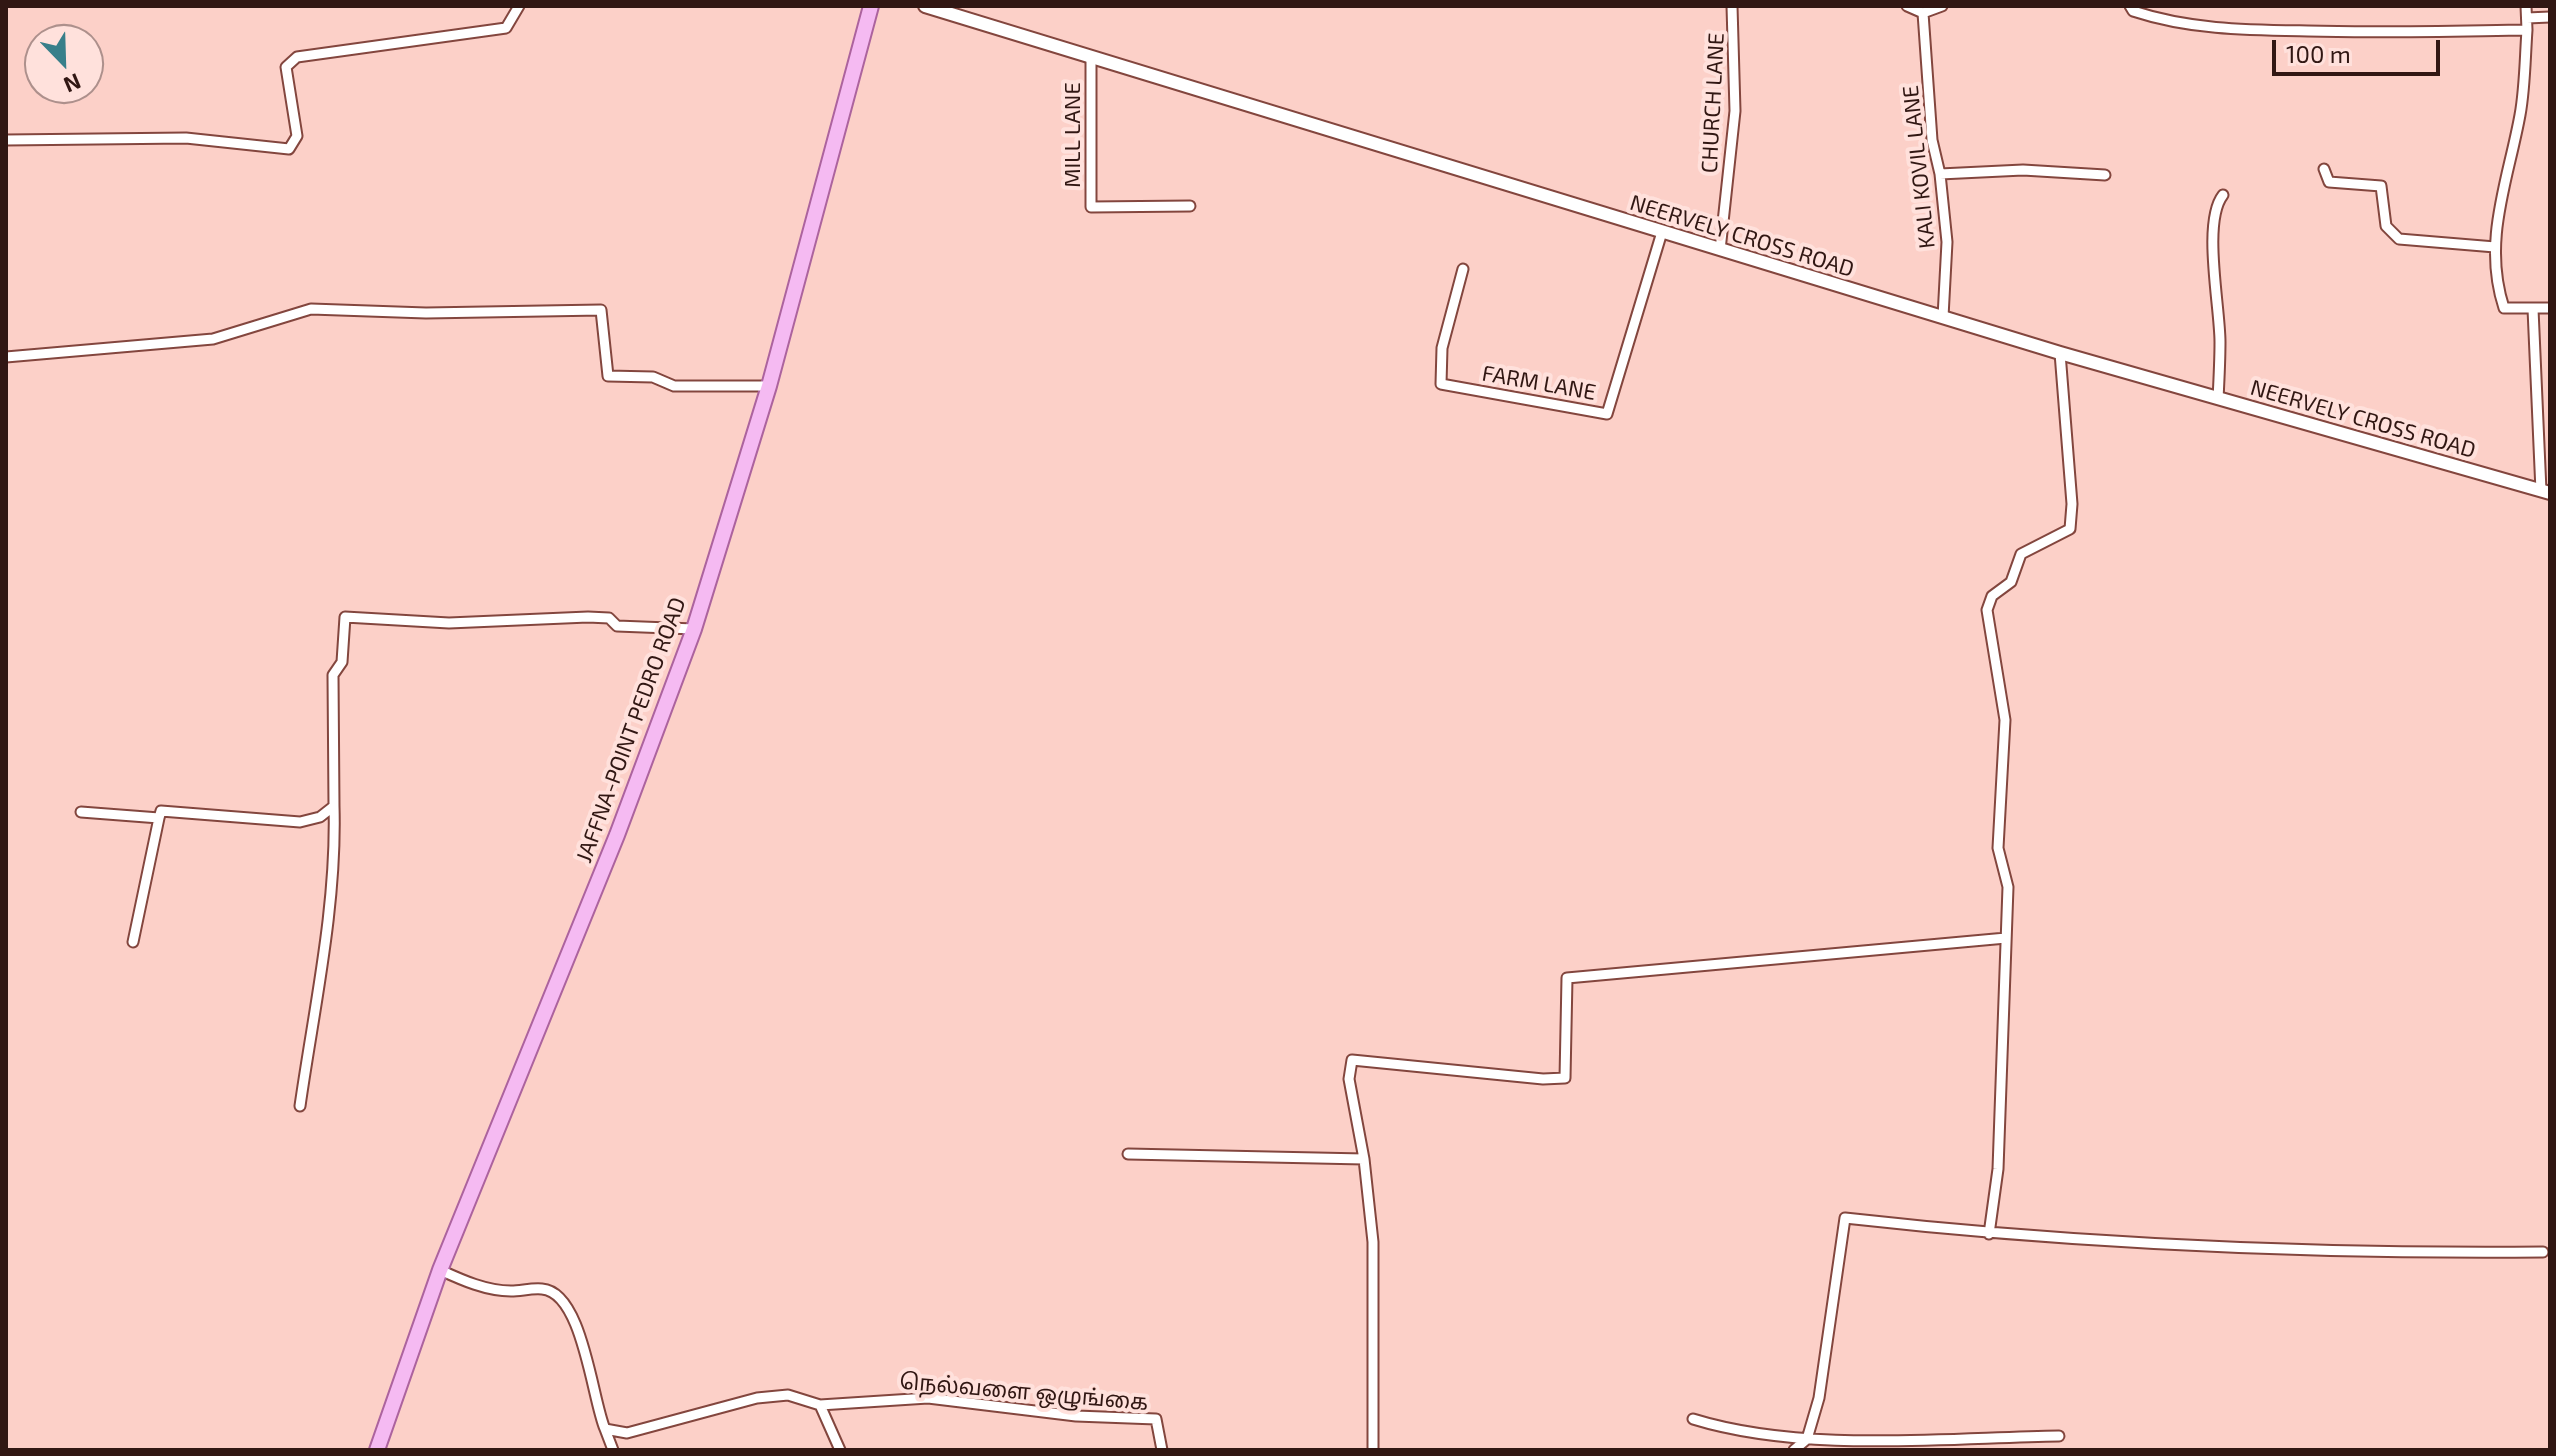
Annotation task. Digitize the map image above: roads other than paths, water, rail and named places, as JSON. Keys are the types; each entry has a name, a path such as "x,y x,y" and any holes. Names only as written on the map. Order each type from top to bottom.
{"main road":[{"name":"JAFFNA-POINT PEDRO ROAD","path":"377,1450 440,1270 617,835 694,629 769,386 871,6"}],"street":[{"path":"6,140 186,138 289,149 297,136 286,67 297,57 506,28 519,6"},
{"name":"NEERVELY CROSS ROAD","path":"925,6 1091,60 2060,353 2546,492"},
{"name":"CHURCH LANE","path":"1720,250 1735,111 1732,6"},
{"path":"1907,6 1923,13 1942,6"},
{"path":"2130,6 2133,11 2167,22 2222,30 2380,33 2527,30"},
{"path":"2526,6 2520,114 2495,222 2495,247 2504,308 2550,308"},
{"name":"KALI KOVIL LANE","path":"1923,13 1932,140 1940,174 1947,242 1943,317"},
{"path":"2527,18 2550,17"},
{"name":"MILL LANE","path":"1091,60 1091,207 1190,206"},
{"path":"2324,169 2329,182 2381,186 2386,226 2399,239 2495,247"},
{"path":"1940,174 2023,170 2105,175"},
{"path":"2218,399 2220,341 2214,242 2216,203 2223,195"},
{"name":"FARM LANE","path":"1463,269 1442,348 1441,384 1607,414 1662,232"},
{"path":"6,357 213,339 311,309 426,313 601,310 608,376 653,377 674,386 769,386"},
{"path":"2533,309 2546,492"},
{"path":"1989,1234 1998,1169 2008,887 1998,848 2005,720 1987,610 1992,596 2011,582 2021,554 2070,529 2072,504 2060,353"},
{"path":"300,1106 326,929 335,841 333,675 342,662 345,617 449,623 588,617 609,618 617,626 694,629"},
{"path":"133,942 161,811 300,822 320,817 334,806"},
{"path":"81,812 159,818"},
{"path":"1373,1450 1373,1242 1364,1159 1349,1079 1352,1060 1543,1079 1565,1078 1567,978 2006,938"},
{"path":"1128,1154 1364,1159"},
{"path":"1794,1450 1807,1439 1819,1398 1833,1321 1845,1218 1989,1234 2376,1254 2543,1252"},
{"path":"440,1270 471,1284 509,1291 551,1290 560,1299 587,1349 605,1429 613,1450"},
{"name":"நெல்வளை ஒழுங்கை","path":"605,1429 627,1433 757,1398 788,1395 820,1405 928,1398 1076,1416 1156,1419 1162,1450"},
{"path":"820,1405 840,1450"},
{"path":"1693,1419 1719,1427 1807,1439 2059,1436"}]}
